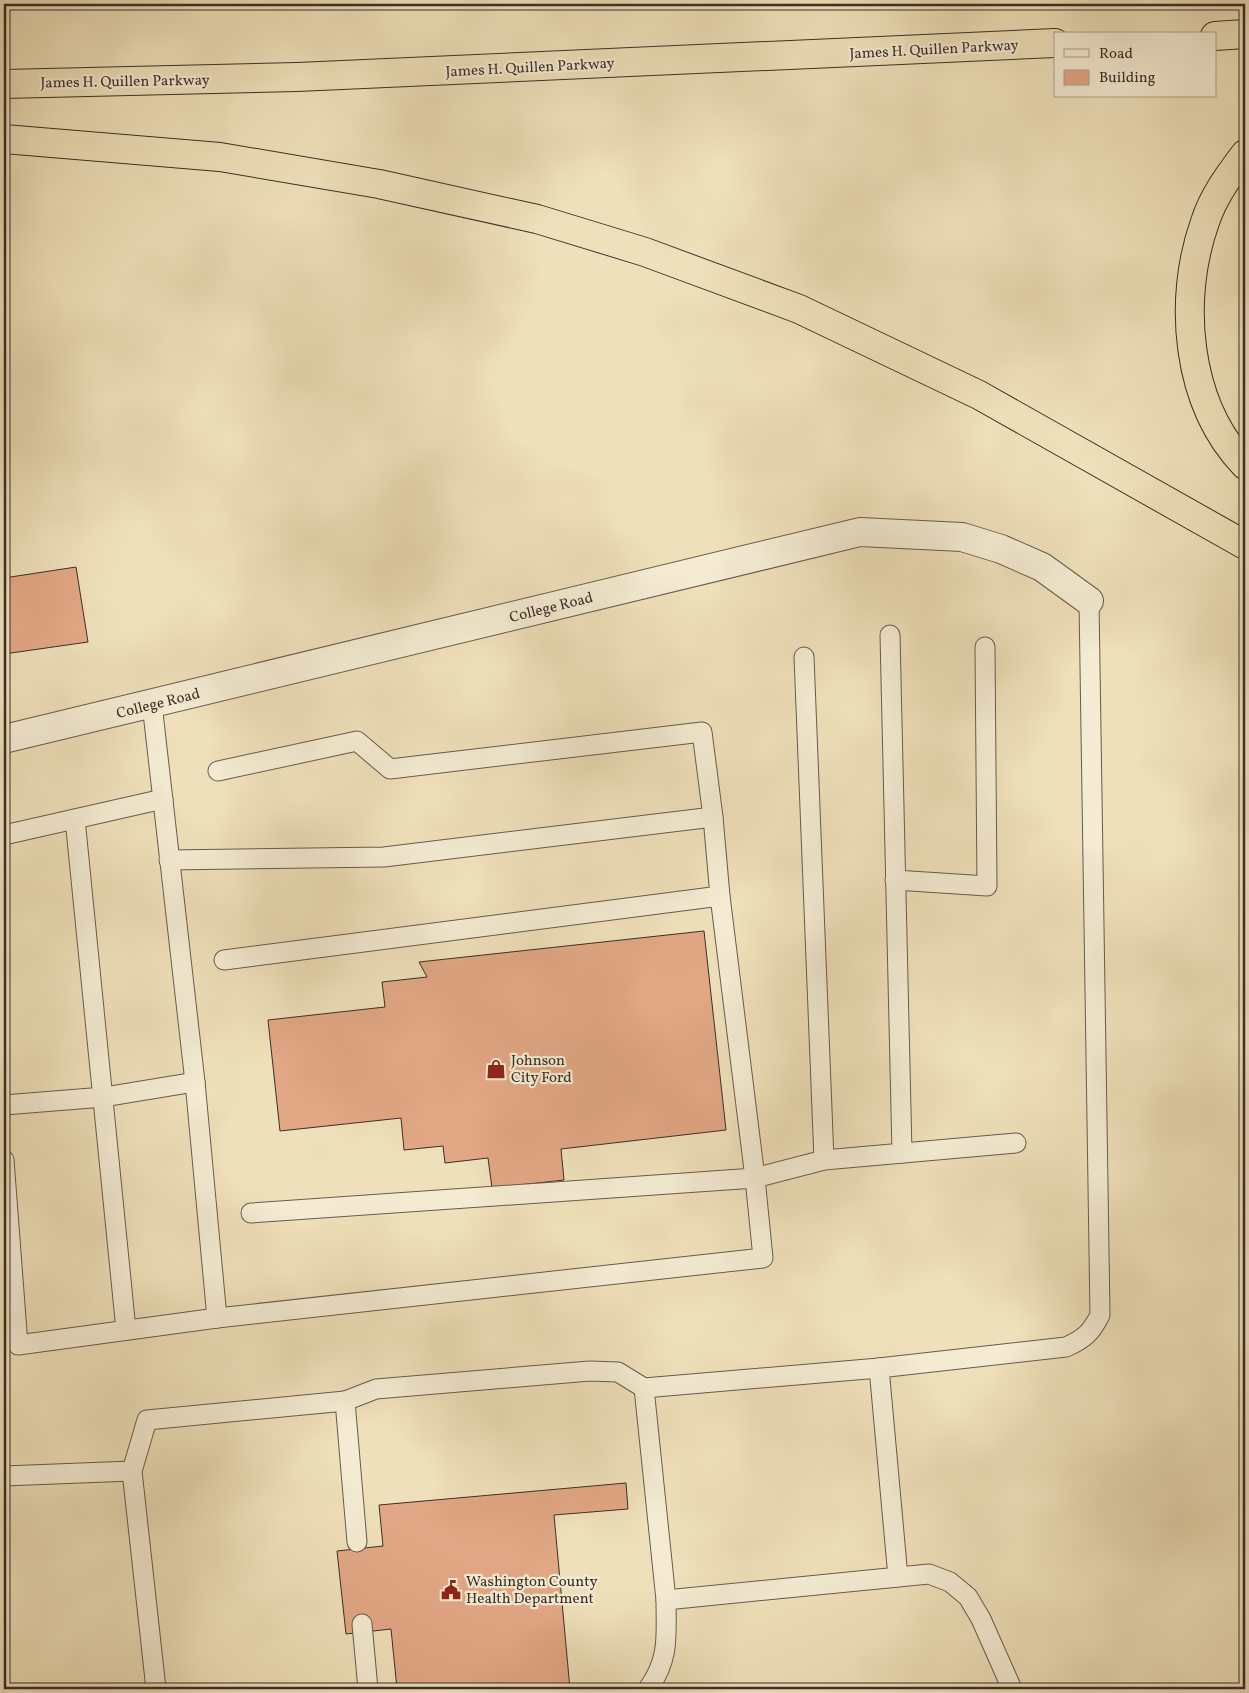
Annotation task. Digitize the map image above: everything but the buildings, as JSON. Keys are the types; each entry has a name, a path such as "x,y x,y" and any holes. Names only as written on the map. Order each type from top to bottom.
{"highway":[{"path":"1216,36 1245,34"},
{"name":"James H. Quillen Parkway","path":"4,84 306,77 1054,43"},
{"path":"4,139 220,157 379,184 537,219 644,252 799,309 980,395 1245,545"},
{"path":"1245,154 1225,181 1205,221 1195,259 1189,303 1192,349 1201,390 1218,427 1245,466"}],"street":[{"name":"College Road","path":"4,739 860,532 962,537 1001,549 1042,567 1089,601"}],"lane":[{"path":"156,1689 132,1471 147,1420 344,1401 376,1389 590,1372 618,1372 644,1388 878,1368 1066,1347 1079,1341 1092,1331 1100,1315 1089,601"},
{"path":"890,634 902,1153"},
{"path":"895,880 987,886 986,647"},
{"path":"804,657 824,1160"},
{"path":"152,704 195,1082 217,1318"},
{"path":"4,1160 18,1345 217,1318 763,1258 702,732 390,768 358,741 218,771"},
{"path":"4,835 163,799"},
{"path":"169,860 384,857 713,817"},
{"path":"76,818 126,1330"},
{"path":"224,960 720,896"},
{"path":"4,1105 104,1096 195,1082"},
{"path":"251,1213 755,1178 824,1160 1016,1143"},
{"path":"878,1368 898,1577"},
{"path":"644,1388 666,1600 666,1646 658,1674 648,1689"},
{"path":"344,1401 357,1542"},
{"path":"4,1476 132,1471"},
{"path":"666,1600 929,1574 950,1582 968,1597 981,1619 1012,1689"},
{"path":"362,1624 368,1689"}],"place":[{"name":"Johnson City Ford","path":"496,1069"},
{"name":"Washington County Health Department","path":"451,1590"}]}
